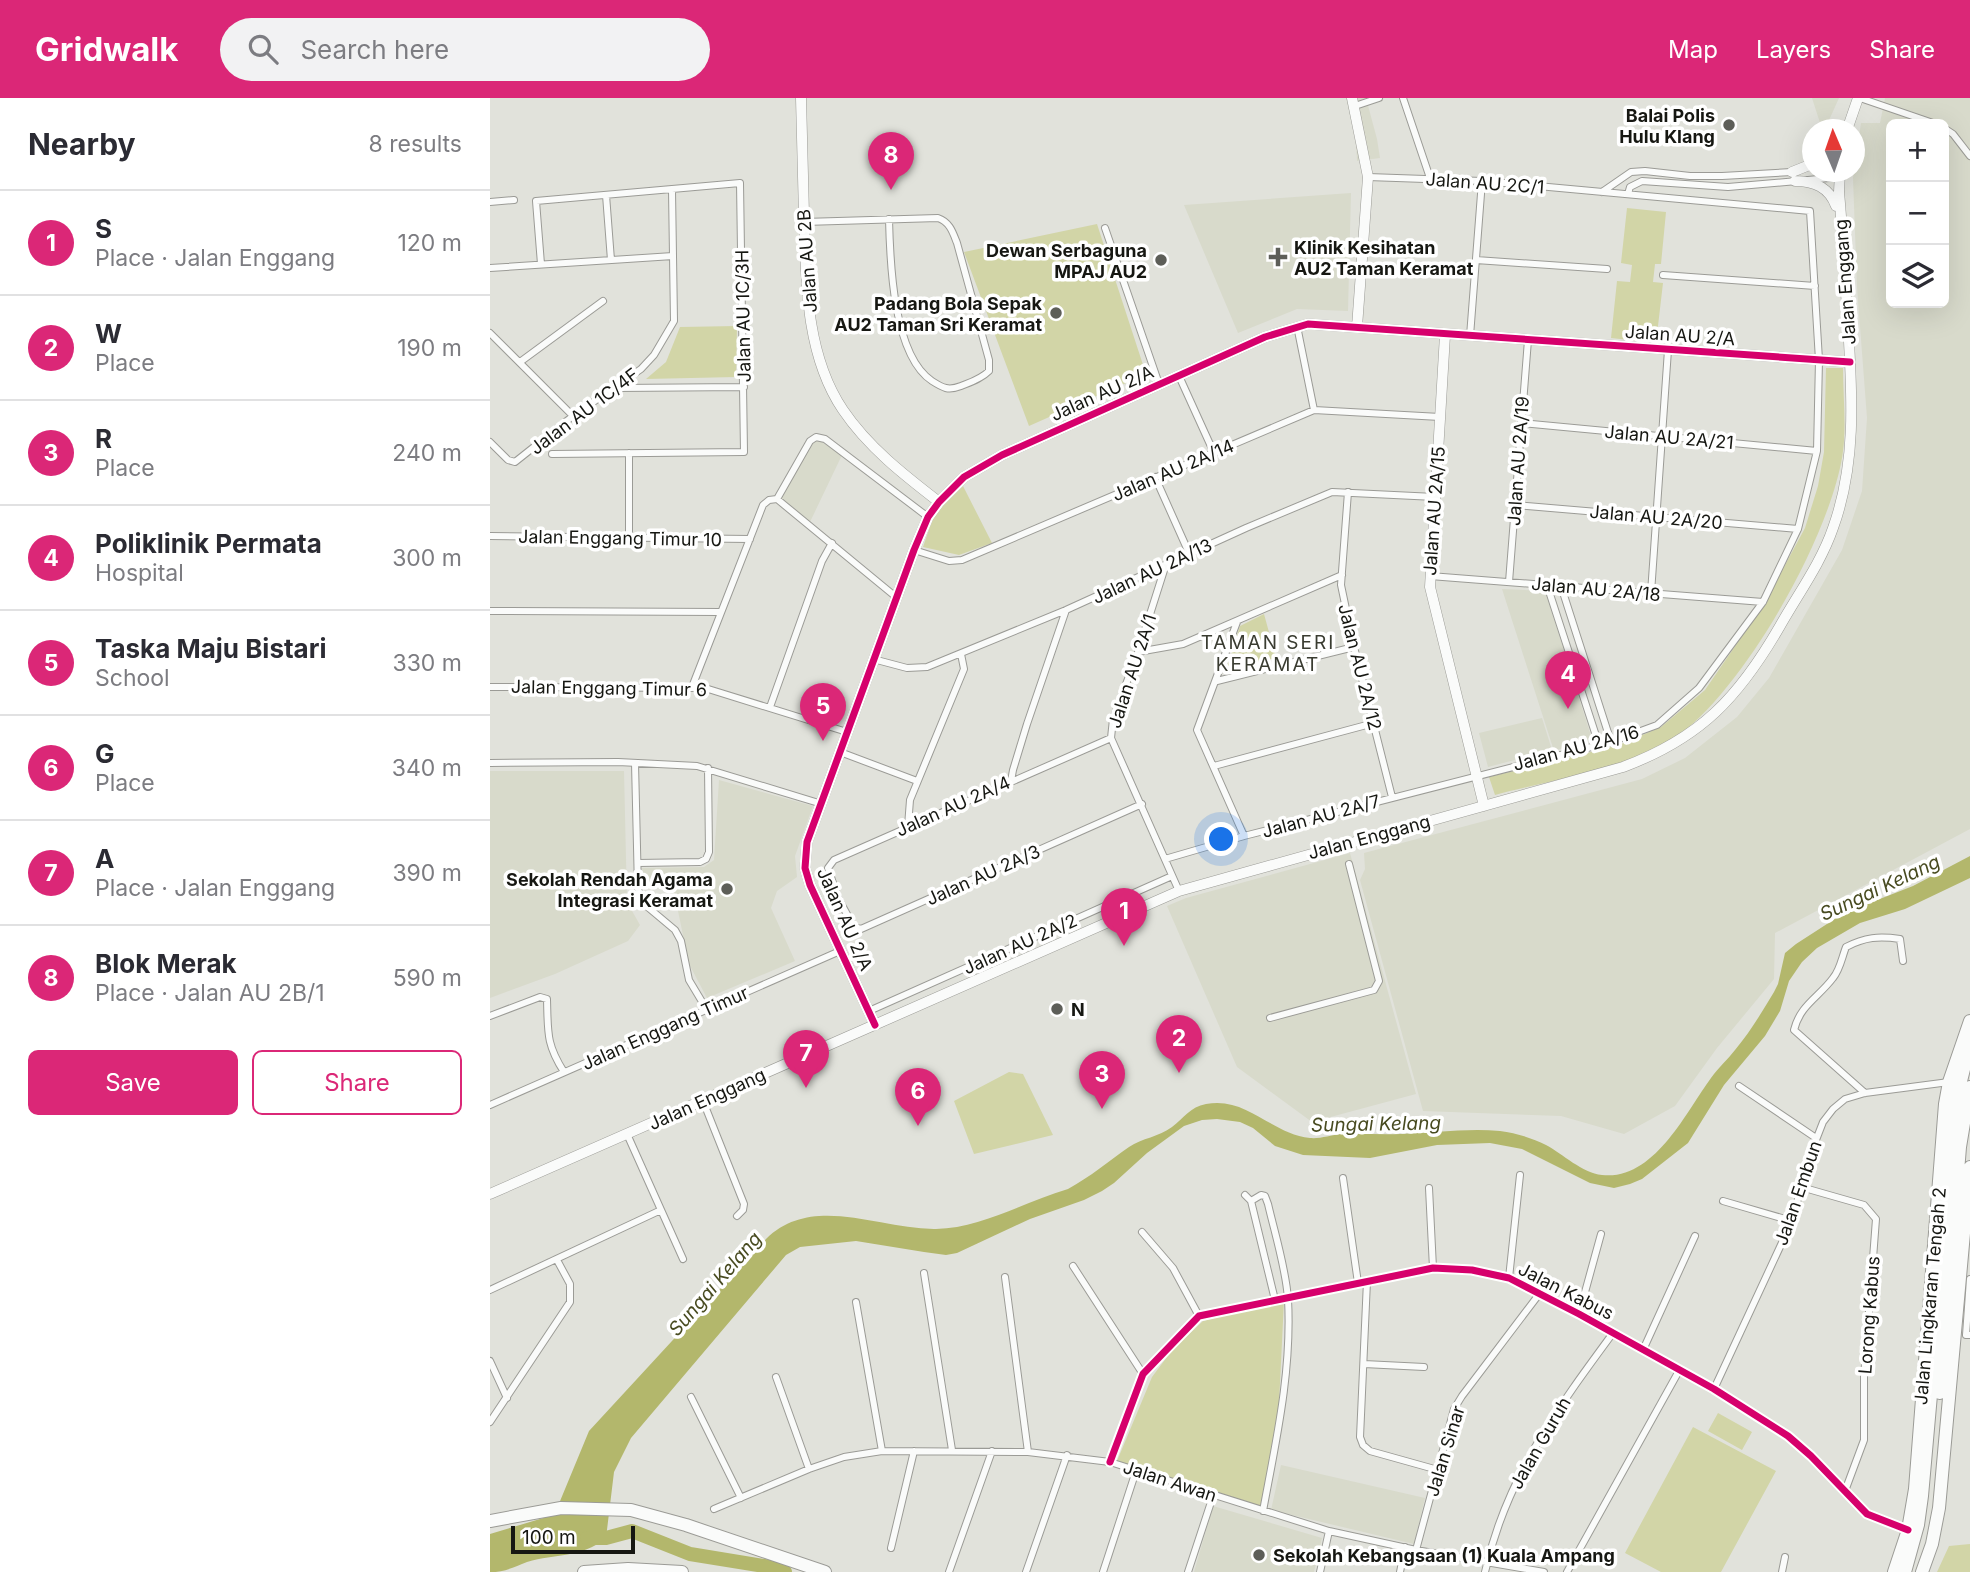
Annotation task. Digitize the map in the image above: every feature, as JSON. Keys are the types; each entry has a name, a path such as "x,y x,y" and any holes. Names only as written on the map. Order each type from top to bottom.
{"highway":[{"name":"Jalan Lingkaran Tengah 2","path":"1894,1572 1908,1530 1915,1489 1949,1082 1970,1021"},
{"path":"1905,1572 1918,1525 1922,1496 1943,1260 1948,1160 1959,1089 1970,1045"},
{"name":"Jalan Lingkaran Tengah 2","path":"1912,1572 1924,1533 1931,1489 1950,1296 1960,1147 1970,1087"},
{"path":"1922,1572 1939,1508 1970,1167"},
{"path":"490,1521 561,1508 631,1510 686,1525 825,1572"},
{"path":"584,1572 628,1569 682,1572"}],"street":[{"name":"Jalan AU 2B","path":"801,98 808,310 828,382 843,410 880,454 939,502"},
{"path":"1357,327 1368,177 1353,102 1379,98"},
{"path":"1403,98 1430,178"},
{"path":"1851,119 1859,98 1921,119"},
{"path":"1949,131 1970,156"},
{"name":"Jalan AU 2C/1","path":"1602,191 1630,172 1722,177 1802,176"},
{"path":"1794,176 1802,172"},
{"path":"1794,176 1826,189 1832,196 1842,223"},
{"name":"Jalan AU 2C/1","path":"1628,194 1630,187 1642,181 1727,187 1794,176"},
{"name":"Jalan AU 2C/1","path":"1368,177 1482,181 1810,211"},
{"path":"1470,336 1482,181"},
{"name":"Jalan Enggang","path":"490,1194 1179,891 1623,767 1651,757 1695,729 1730,699 1751,674 1821,556 1832,531 1846,481 1851,453 1850,362 1840,182"},
{"name":"Jalan AU 1C/3H","path":"629,453 740,453 745,449 740,183 672,190"},
{"path":"541,264 536,201 672,190"},
{"name":"Jalan AU 1C/4F","path":"490,442 508,460 515,462 573,416 640,369 654,355 674,321 672,190"},
{"path":"606,195 611,260"},
{"path":"490,202 513,200"},
{"name":"Jalan AU 2A/16","path":"1476,775 1611,742 1657,725 1699,688 1763,602 1798,529 1817,451 1819,360 1810,211"},
{"path":"804,222 889,219 938,218 944,220 951,228 957,243 989,360 989,371 983,377 954,389 944,389 923,376 904,340 891,280 889,219"},
{"path":"1105,228 1160,384"},
{"path":"490,268 673,256"},
{"path":"1476,260 1607,269"},
{"path":"1663,275 1815,286"},
{"path":"520,362 603,301"},
{"name":"Jalan AU 2/A","path":"875,1025 810,885 805,868 807,842 895,597 928,517 964,477 1002,455 1297,326 1318,324 1850,362"},
{"path":"1297,326 1314,410"},
{"path":"490,333 573,416"},
{"name":"Jalan AU 2A/15","path":"1445,335 1430,576 1434,607 1484,806"},
{"name":"Jalan AU 2A/19","path":"1509,582 1528,340"},
{"path":"1651,593 1668,350"},
{"path":"1179,376 1214,453"},
{"path":"614,388 744,387"},
{"name":"Jalan AU 2A/14","path":"914,550 950,561 962,560 1314,410 1440,417"},
{"name":"Jalan AU 2A/21","path":"1521,423 1817,451"},
{"path":"777,499 810,441 816,437 825,439 928,517"},
{"path":"552,454 629,453 629,537"},
{"path":"1155,477 1189,553"},
{"name":"Jalan AU 2A/13","path":"873,659 918,669 961,654 1332,492 1435,497"},
{"name":"Jalan AU 2A/12","path":"1349,492 1342,575 1343,598 1392,797"},
{"path":"692,687 763,505 769,500 777,499 895,597"},
{"name":"Jalan AU 2A/20","path":"1515,505 1798,529"},
{"name":"Jalan Enggang Timur 10","path":"490,536 750,539"},
{"path":"770,707 817,573 832,543"},
{"name":"Jalan AU 2A/1","path":"1166,564 1113,719 1111,738 1179,891"},
{"path":"1138,652 1183,644 1342,575"},
{"name":"Jalan AU 2A/18","path":"1430,576 1763,602"},
{"path":"1547,585 1599,745"},
{"path":"1561,586 1611,742"},
{"path":"1012,781 1027,724 1066,610"},
{"path":"490,611 721,612"},
{"path":"1237,622 1197,730 1244,836"},
{"path":"1217,681 1354,647"},
{"path":"908,826 910,800 964,669 961,654"},
{"name":"Jalan Enggang Timur 6","path":"490,687 692,687 717,690 847,732"},
{"path":"1214,766 1374,723"},
{"name":"Jalan AU 2A/4","path":"838,898 828,868 834,860 1111,738"},
{"path":"840,752 917,782"},
{"path":"490,763 635,763 708,768 822,804"},
{"path":"635,763 638,889 644,904 675,930 681,941 689,980 707,1010"},
{"path":"638,863 700,862 706,859 709,852 708,768"},
{"name":"Jalan AU 2A/7","path":"1166,859 1476,775"},
{"name":"Jalan AU 2A/3","path":"838,898 854,927 861,929 1142,804"},
{"path":"1270,1018 1374,990 1379,981 1349,864"},
{"name":"Jalan AU 2A/2","path":"869,1011 1172,876"},
{"path":"1865,1093 1794,1030 1797,1016 1835,977 1846,947 1861,939 1879,936 1900,939 1903,961"},
{"name":"Jalan Enggang Timur","path":"490,1105 840,951"},
{"path":"490,1016 540,997 547,999 548,1042 564,1072"},
{"name":"Jalan Embun","path":"1714,1389 1792,1221 1823,1122 1845,1099 1865,1093 1949,1082"},
{"path":"1739,1086 1816,1139"},
{"path":"703,1101 744,1204 743,1210 737,1216"},
{"path":"1960,1147 1970,1133"},
{"path":"627,1134 683,1259"},
{"path":"1509,1278 1520,1175"},
{"path":"1343,1178 1358,1283"},
{"name":"Lorong Kabus","path":"1801,1186 1864,1205 1876,1219 1864,1377 1864,1440 1845,1491"},
{"path":"1429,1188 1433,1268"},
{"path":"1245,1195 1251,1201 1275,1300"},
{"path":"1251,1201 1261,1195 1265,1196 1288,1297 1287,1368 1281,1420 1263,1511"},
{"path":"1723,1201 1792,1221"},
{"path":"490,1290 661,1210"},
{"path":"1110,1462 1143,1374 1199,1316 1173,1268 1142,1232"},
{"path":"1579,1314 1601,1234"},
{"path":"1643,1350 1695,1236"},
{"path":"490,1422 570,1302 570,1284 557,1259"},
{"path":"1073,1266 1143,1374"},
{"name":"Jalan Kabus","path":"1199,1316 1433,1268 1472,1270 1509,1278 1714,1389 1788,1436 1867,1514 1908,1530"},
{"path":"924,1273 952,1450"},
{"path":"1005,1277 1028,1452"},
{"path":"1968,1335 1970,1279"},
{"path":"1367,1281 1360,1437 1363,1445 1370,1451 1438,1469"},
{"name":"Jalan Sinar","path":"1416,1550 1454,1409 1540,1293"},
{"path":"856,1302 882,1451"},
{"name":"Jalan Guruh","path":"1485,1572 1502,1515 1519,1475 1555,1411 1613,1333"},
{"path":"490,1362 507,1398"},
{"path":"1364,1364 1424,1367"},
{"path":"1567,1572 1680,1369"},
{"path":"776,1377 809,1469"},
{"path":"691,1397 741,1498"},
{"name":"Jalan Awan","path":"714,1509 844,1457 882,1451 1028,1452 1110,1462 1329,1531 1416,1550 1544,1572"},
{"path":"891,1548 915,1451"},
{"path":"949,1572 992,1451"},
{"path":"1026,1572 1067,1455"},
{"path":"1103,1572 1136,1471"},
{"path":"1188,1572 1213,1496"},
{"path":"1320,1572 1329,1531"},
{"path":"1400,1572 1405,1547"},
{"path":"1782,1572 1785,1558"}],"shaded area":[{"path":"1346,98 1366,98 1380,158 1357,161 1356,139"},
{"path":"1812,98 1839,98 1830,119 1819,119"},
{"path":"1885,98 1970,98 1970,829 1775,933 1774,979 1717,1048 1675,1106 1624,1134 1561,1116 1423,1111 1360,880 1365,869 1364,853 1642,779 1685,758 1737,717 1769,678 1842,550 1862,491 1867,418 1857,287 1853,182 1865,182 1865,123 1880,123"},
{"name":"Klinik Kesihatan AU2 Taman Keramat","path":"1351,193 1348,311 1297,309 1238,333 1184,205"},
{"path":"1627,208 1666,212 1661,264 1655,264 1653,282 1663,283 1656,343 1611,338 1617,281 1630,282 1632,265 1621,263"},
{"name":"Padang Bola Sepak AU2 Taman Sri Keramat","path":"1097,224 1146,374 1029,426 964,252"},
{"path":"737,326 736,377 646,379 666,362 680,327"},
{"path":"1826,368 1843,368 1845,425 1842,458 1834,492 1801,571 1753,652 1726,688 1699,718 1672,740 1654,750 1586,773 1495,795 1489,777 1619,745 1661,727 1705,690 1764,604 1805,528 1818,486 1824,452"},
{"path":"816,441 842,455 810,522 781,498"},
{"path":"963,486 992,543 959,555 923,547 935,512"},
{"path":"1502,589 1545,591 1592,739 1554,751"},
{"path":"1264,614 1276,658 1226,671 1240,626"},
{"path":"1542,718 1552,750 1488,767 1479,733"},
{"path":"490,771 624,771 627,902 640,925 628,941 555,974 490,998"},
{"name":"Sekolah Rendah Agama Integrasi Keramat","path":"719,780 813,806 795,856 797,877 777,891 771,908 795,961 707,998 689,964 672,882 645,886 642,868 704,867 714,860"},
{"path":"1350,853 1416,1094 1312,1122 1237,1067 1167,906 1186,898"},
{"path":"1970,856 1970,878 1905,909 1860,923 1817,948 1802,962 1789,981 1780,1011 1765,1036 1724,1085 1688,1143 1642,1179 1630,1184 1614,1188 1590,1183 1522,1149 1490,1143 1437,1145 1370,1158 1303,1155 1275,1146 1253,1128 1240,1122 1202,1120 1184,1126 1102,1191 1030,1219 957,1253 946,1255 856,1241 800,1247 786,1255 631,1438 614,1472 606,1538 577,1552 490,1572 490,1534 550,1516 558,1506 589,1431 766,1239 785,1225 805,1218 826,1216 915,1228 953,1228 970,1224 1068,1189 1134,1144 1167,1130 1196,1108 1221,1103 1247,1110 1283,1130 1310,1138 1337,1134 1475,1130 1506,1132 1541,1142 1595,1174 1621,1174 1653,1156 1667,1142 1711,1078 1746,1036 1778,984 1785,953 1844,913 1913,886"},
{"path":"1009,1072 1023,1074 1053,1135 974,1154 954,1101"},
{"path":"1284,1300 1279,1404 1261,1507 1117,1461 1152,1377 1173,1349 1203,1321"},
{"path":"1718,1413 1752,1432 1742,1450 1708,1431"},
{"path":"1693,1427 1776,1471 1721,1572 1661,1572 1625,1553"},
{"path":"1281,1465 1425,1498 1414,1544 1271,1510"},
{"name":"Sekolah Kebangsaan (1) Kuala Ampang","path":"1213,1506 1322,1538 1314,1572 1194,1572"},
{"path":"1970,1544 1970,1572 1937,1572 1949,1546"}],"waterway":[{"path":"587,1538 606,1538 632,1531 690,1554 770,1567 785,1572"}],"cycle path":[{"path":"875,1025 810,885 805,868 807,842 928,517 964,477 1002,455 1265,337 1308,324 1850,362"},
{"path":"1110,1462 1143,1374 1199,1316 1433,1268 1472,1270 1509,1278 1714,1389 1788,1436 1867,1514 1908,1530"}],"place":[{"name":"Balai Polis Hulu Klang","path":"1729,125"},
{"name":"Blok Merak","path":"891,190"},
{"name":"Klinik Kesihatan AU2 Taman Keramat","path":"1278,257"},
{"name":"Dewan Serbaguna MPAJ AU2","path":"1161,260"},
{"name":"Padang Bola Sepak AU2 Taman Sri Keramat","path":"1056,313"},
{"name":"Poliklinik Permata","path":"1568,709"},
{"name":"Taska Maju Bistari","path":"823,741"},
{"name":"Sekolah Rendah Agama Integrasi Keramat","path":"727,889"},
{"name":"S","path":"1124,946"},
{"name":"N","path":"1057,1009"},
{"name":"W","path":"1179,1073"},
{"name":"A","path":"806,1088"},
{"name":"R","path":"1102,1109"},
{"name":"G","path":"918,1126"},
{"name":"Sekolah Kebangsaan (1) Kuala Ampang","path":"1259,1555"}],"district":[{"name":"TAMAN SERI KERAMAT","path":"1268,653"}],"water label":[{"name":"Sungai Kelang","path":"1880,888"},
{"name":"Sungai Kelang","path":"1376,1124"},
{"name":"Sungai Kelang","path":"715,1284"}]}
